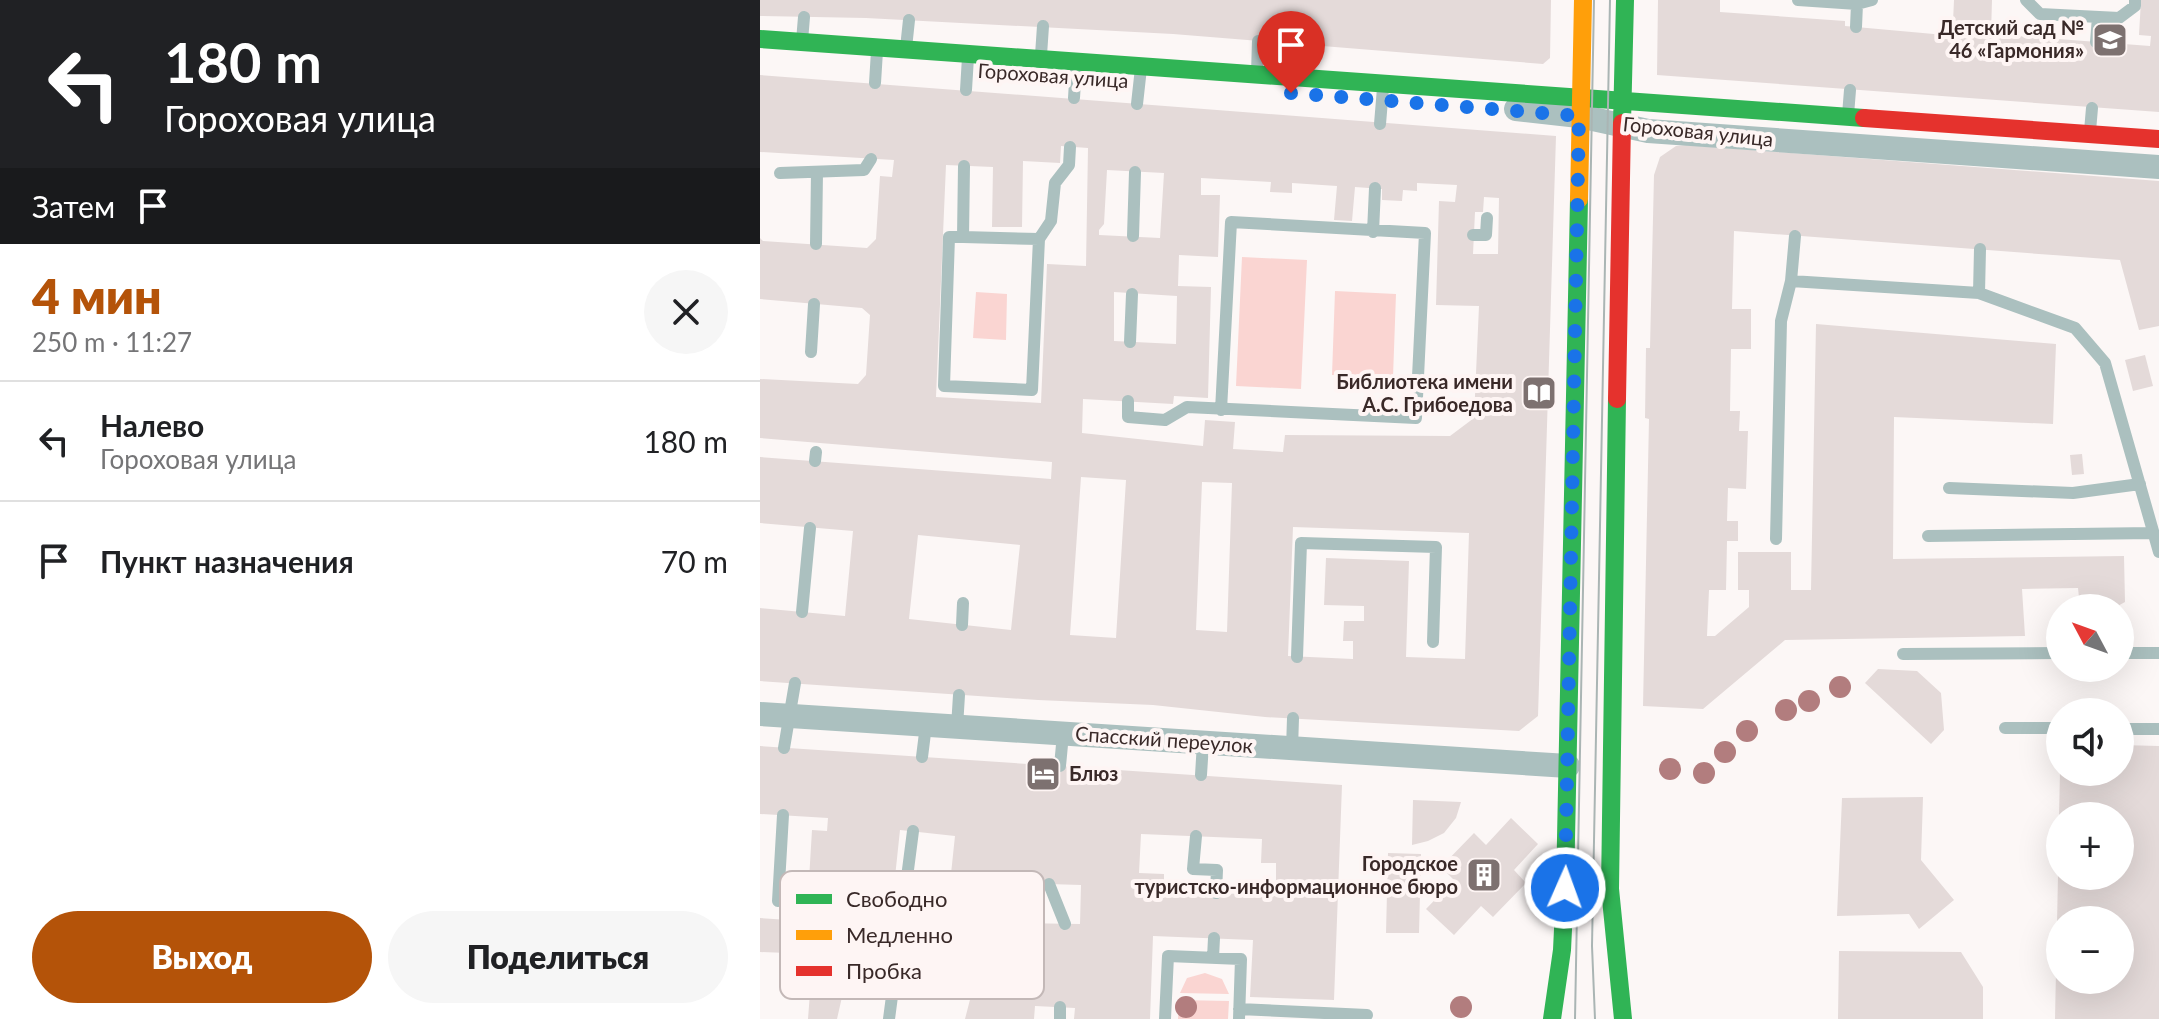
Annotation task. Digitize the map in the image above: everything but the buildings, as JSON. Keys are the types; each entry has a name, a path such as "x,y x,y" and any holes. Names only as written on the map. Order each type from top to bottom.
{"main road":[{"path":"1552,1019 1562,950 1568,766 1583,0"},
{"path":"1623,1019 1610,889 1625,0"},
{"name":"Гороховая улица","path":"760,39 802,43 876,65 906,50 967,71 1040,60 1075,79"},
{"name":"Гороховая улица","path":"1139,85 1257,76 1382,92"},
{"name":"Гороховая улица","path":"1580,107 1625,101 2159,139"}],"street":[{"name":"Гороховая улица","path":"760,54 1139,85 1382,92 1580,107 1624,126 1648,131 1801,148 1987,162 2159,170"},
{"name":"Спасский переулок","path":"760,714 1568,766"}],"lane":[{"path":"1798,0 1857,4 1872,0"},
{"path":"2026,0 2040,14 2119,18 2135,6 2135,0"},
{"path":"1856,27 1857,4"},
{"path":"802,43 804,17"},
{"path":"2096,42 2098,17"},
{"path":"906,50 909,20"},
{"path":"1040,60 1043,26"},
{"path":"1257,76 1258,41"},
{"path":"1848,117 1850,90"},
{"path":"1380,124 1382,92"},
{"path":"2089,134 2092,108"},
{"path":"1801,148 1804,113"},
{"path":"1987,162 1990,127"},
{"path":"1039,239 949,237 944,386 1032,390 1039,239 1051,221 1055,183 1069,165 1070,147"},
{"path":"780,173 864,170 871,159"},
{"path":"963,237 964,166"},
{"path":"816,244 817,172"},
{"path":"1133,236 1135,172"},
{"path":"1373,232 1375,188"},
{"path":"1473,235 1486,235 1487,218"},
{"path":"1128,401 1128,417 1165,420 1187,407 1221,410 1416,418 1432,233 1231,222 1221,410"},
{"path":"1776,539 1781,321 1791,281 1795,236"},
{"path":"1979,293 1980,249"},
{"path":"1791,281 1979,293 2075,328 2105,363 2159,552"},
{"path":"1130,342 1132,294"},
{"path":"811,352 814,304"},
{"path":"1949,488 2073,493 2140,484"},
{"path":"802,612 810,528"},
{"path":"1928,536 2154,533"},
{"path":"1297,657 1301,543 1436,547 1433,642"},
{"path":"962,625 963,603"},
{"path":"1903,654 2046,653"},
{"path":"2134,653 2159,653"},
{"path":"784,748 795,683"},
{"path":"957,727 959,695"},
{"path":"1292,749 1293,718"},
{"path":"922,757 926,725"},
{"path":"2005,728 2046,728"},
{"path":"2134,729 2159,729"},
{"path":"1060,766 1063,734"},
{"path":"1201,775 1203,743"},
{"path":"778,901 783,815"},
{"path":"908,871 913,831"},
{"path":"1196,836 1193,869 1217,870 1216,893"},
{"path":"1049,884 1065,924"},
{"path":"1213,958 1214,938"},
{"path":"1165,1019 1168,956 1241,959 1239,1014 1367,1015"},
{"path":"889,1019 892,999"}],"shaded area":[{"path":"1242,257 1307,260 1301,389 1236,386"},
{"path":"1335,291 1396,294 1393,377 1332,375"},
{"path":"976,292 1007,294 1006,340 973,338"},
{"path":"1205,973 1222,979 1229,994 1180,993 1187,978"},
{"path":"1179,1000 1229,1001 1228,1019 1178,1019"}],"tram line":[{"path":"1575,1019 1594,0"},
{"path":"1595,1019 1592,946 1610,0"}],"traffic: fast":[{"path":"1622,123 1625,0"},
{"path":"760,39 1864,118"},
{"path":"1552,1019 1562,950 1565,888 1579,199"},
{"path":"1617,399 1610,889 1623,1019"}],"traffic: slow":[{"path":"1579,199 1583,0"}],"traffic: jam":[{"path":"1864,118 2159,139"},
{"path":"1617,399 1622,123"}],"place":[{"name":"Детский сад № 46 «Гармония»","path":"2110,40"},
{"name":"Библиотека имени А.С. Грибоедова","path":"1539,393"},
{"name":"Блюз","path":"1043,774"},
{"name":"Городское туристско-информационное бюро","path":"1484,875"}],"route":[{"path":"1291,93 1579,116 1565,888"}]}
